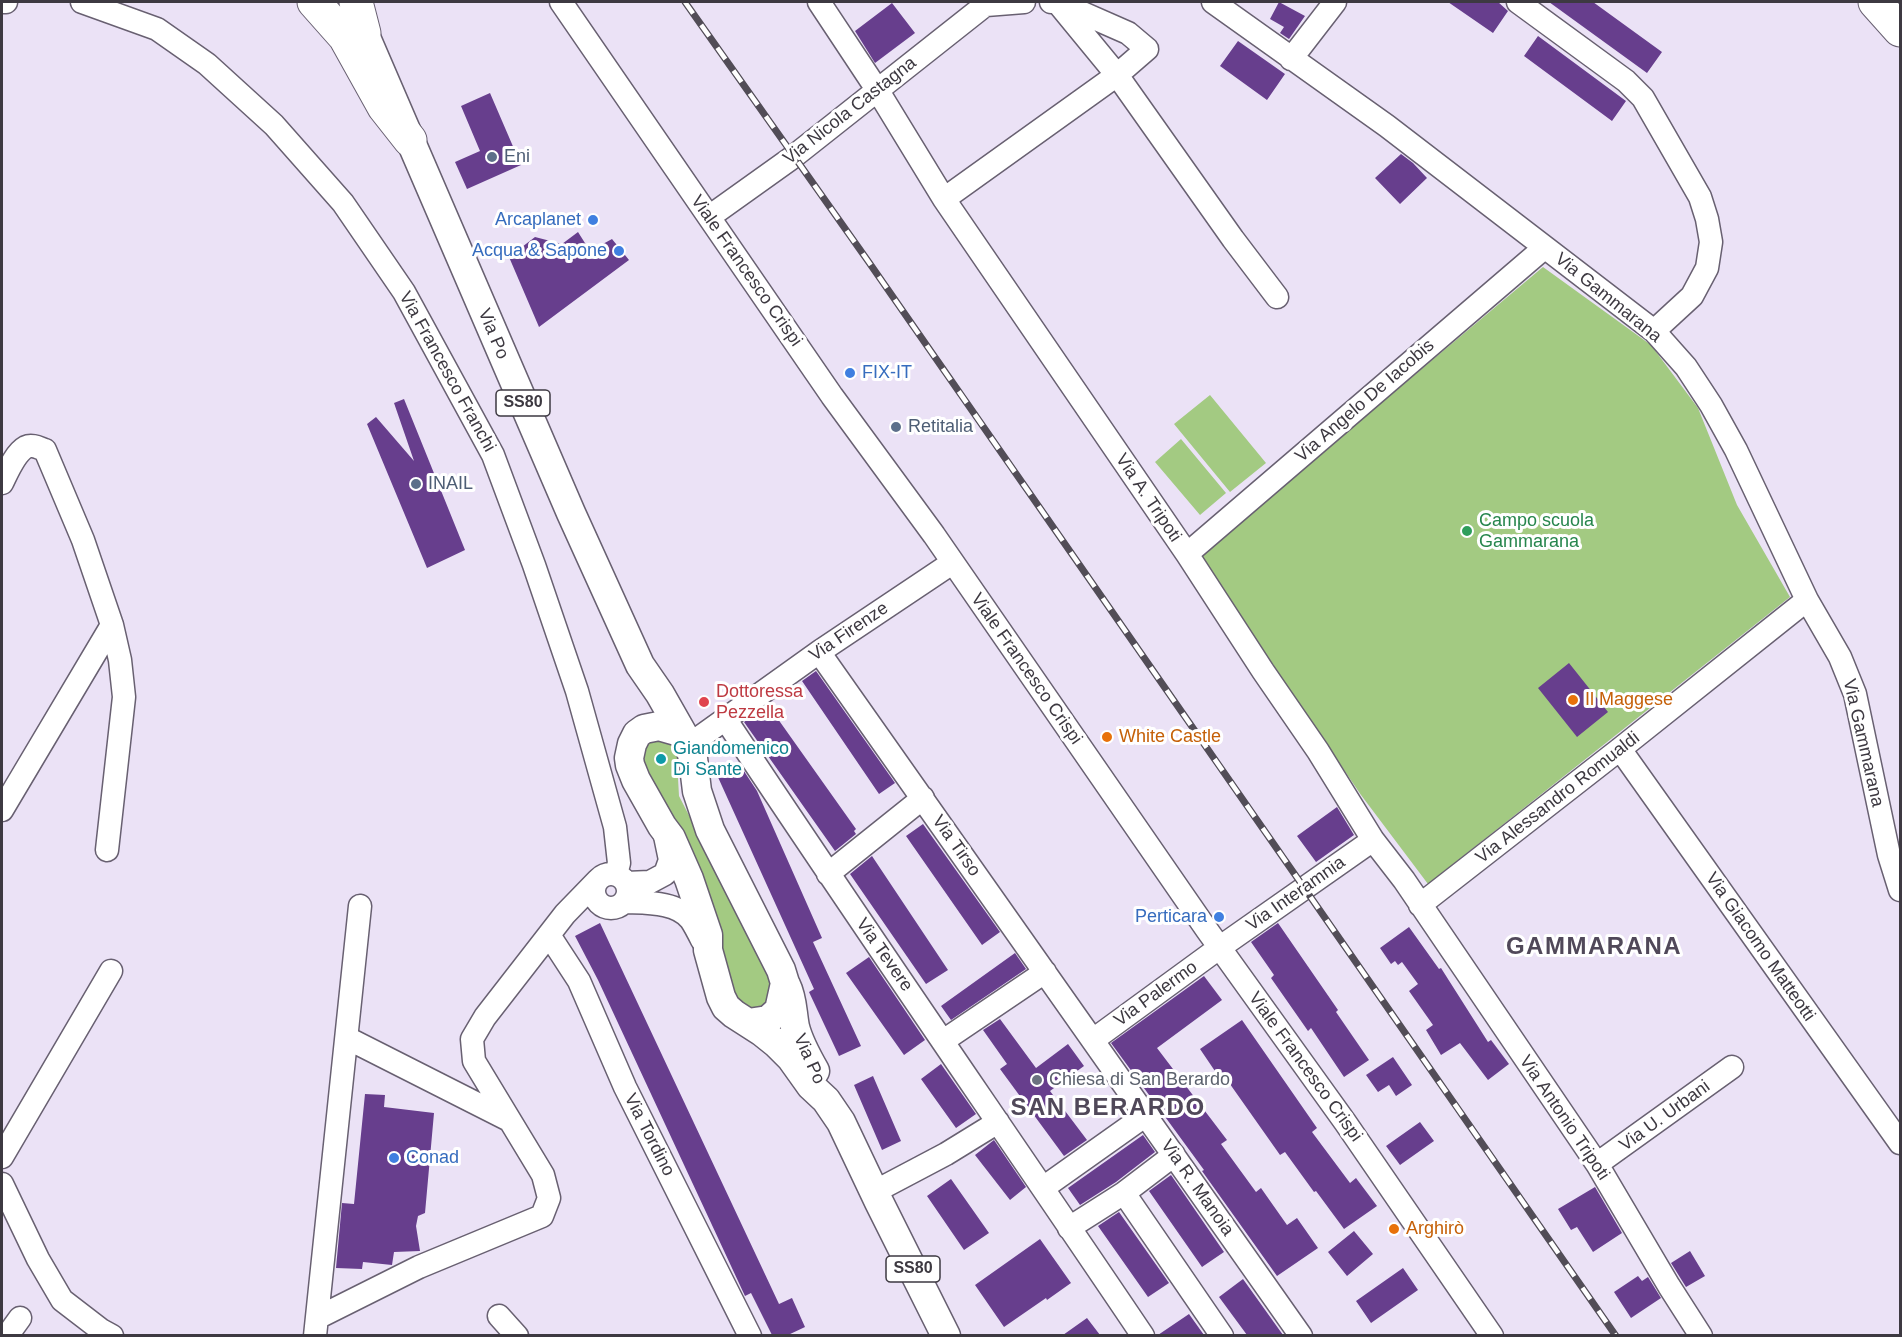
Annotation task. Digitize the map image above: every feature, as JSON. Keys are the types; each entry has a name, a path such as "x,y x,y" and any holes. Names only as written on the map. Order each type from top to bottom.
{"highway":[{"path":"314,2 345,37 384,107 411,140"},
{"path":"356,2 364,33"},
{"path":"1875,2 1900,30"}],"main road":[{"name":"Via Po","path":"350,2 571,513 640,665 660,694 685,739"},
{"name":"Via Po","path":"637,734 644,702 640,665"},
{"path":"637,734 644,729 659,726 685,739"},
{"name":"SS80","path":"637,734 630,750 630,765 662,826 672,838 696,898 708,935 708,950 726,1007 748,1023"},
{"name":"SS80","path":"685,739 693,758 697,791 710,830 781,970 785,983"},
{"name":"Via Po","path":"785,983 792,996 795,1028 802,1048 821,1080 826,1100"},
{"path":"748,1023 768,1020 774,1016 782,1002 785,983"},
{"name":"Via Po","path":"748,1023 777,1044 791,1058 841,1122 946,1335"},
{"name":"Via Po","path":"876,1197 928,1335"}],"street":[{"name":"Via Francesco Franchi","path":"82,2 157,29 207,64 274,125 343,202 404,292 493,455 534,565 578,691 615,827 619,856 614,889"},
{"name":"Viale Francesco Crispi","path":"561,2 832,396 1345,1122 1492,1335"},
{"name":"Via A. Tripoti","path":"819,2 878,91 944,199 1187,554 1318,751 1373,840 1420,905"},
{"path":"988,3 1024,2"},
{"path":"944,199 1117,75 1147,49 1128,33 1058,2 1051,2"},
{"path":"1058,2 1117,75 1277,297"},
{"name":"Via Gammarana","path":"1213,2 1232,10 1291,59 1387,126 1654,331 1686,367 1711,405 1736,450 1807,600 1840,657 1855,694 1889,855 1900,890"},
{"path":"1291,59 1335,2"},
{"path":"1518,2 1626,81 1643,98 1700,197 1711,242 1707,268 1692,296 1654,331"},
{"name":"Via Nicola Castagna","path":"709,218 793,157 988,3"},
{"name":"Via Angelo De Iacobis","path":"1187,554 1544,248"},
{"path":"2,483 18,455 26,447 34,446 45,450 83,540 112,625 120,660 124,698 107,850"},
{"name":"Via Firenze","path":"685,739 726,720 819,652 952,563"},
{"name":"Via Alessandro Romualdi","path":"1420,905 1807,600"},
{"path":"2,810 112,625"},
{"name":"Via Tirso","path":"819,652 1093,1040"},
{"name":"Via Tevere","path":"726,720 828,874 1143,1335"},
{"name":"Via Giacomo Matteotti","path":"1620,749 1900,1143"},
{"path":"828,874 923,798"},
{"path":"316,1327 419,1267 542,1216 549,1198 543,1175 474,1061 471,1039 485,1017 549,935 614,889 650,882 664,874 668,868 669,852 662,826"},
{"name":"Via Interamnia","path":"1220,948 1373,840"},
{"path":"614,889 676,909 690,918 708,950"},
{"name":"Via Antonio Tripoti","path":"1420,905 1597,1164 1663,1276 1701,1335"},
{"path":"316,1327 360,906"},
{"name":"Via Tordino","path":"549,935 579,981 625,1087 750,1335"},
{"name":"Via Palermo","path":"1093,1040 1220,948"},
{"path":"2,1157 111,971"},
{"path":"943,1041 1045,972"},
{"path":"346,1038 512,1121"},
{"name":"Via R. Manoia","path":"1093,1040 1301,1335"},
{"name":"Via U. Urbani","path":"1597,1164 1732,1067"},
{"path":"1043,1188 1146,1115"},
{"path":"876,1197 999,1122"},
{"path":"1070,1228 1124,1193 1174,1155"},
{"path":"2,1184 38,1259 62,1300 112,1335"},
{"path":"1124,1193 1222,1335"},
{"path":"499,1316 517,1335"}],"green space":[{"name":"Campo scuola Gammarana","path":"1543,267 1651,345 1698,408 1737,505 1790,597 1428,884 1361,795 1199,556"},
{"path":"1210,395 1266,463 1230,492 1174,424"},
{"path":"1181,439 1226,493 1200,515 1155,462"},
{"path":"673,738 683,767 678,778 679,796 770,973 775,998 753,1013 736,997 640,762 646,742"}],"building":[{"path":"1279,2 1305,16 1289,39 1280,33 1284,27 1270,19"},
{"path":"1448,2 1498,2 1508,11 1493,33"},
{"path":"1549,2 1593,2 1662,52 1647,73"},
{"path":"892,3 915,33 875,63 855,31"},
{"path":"1538,36 1626,101 1612,121 1524,56"},
{"path":"1238,41 1285,74 1267,100 1220,66"},
{"name":"Eni","path":"490,93 521,165 467,189 455,162 480,151 461,106"},
{"path":"1401,154 1427,178 1400,204 1375,178"},
{"path":"578,232 590,251 612,239 629,260 539,327 509,257 535,237 562,244"},
{"path":"404,399 465,550 427,568 367,424 376,417 414,461 394,403"},
{"name":"Il Maggese","path":"1569,663 1608,712 1577,737 1538,688"},
{"path":"816,671 895,783 879,794 802,681"},
{"path":"768,705 856,829 854,831 856,834 835,851 744,722"},
{"path":"740,765 757,791 822,938 813,942 861,1046 839,1056 809,992 814,989 717,775"},
{"path":"1337,807 1354,835 1316,862 1297,836"},
{"path":"923,824 1000,932 982,945 906,836"},
{"path":"872,856 948,970 926,984 850,874"},
{"path":"600,923 779,1304 792,1298 805,1327 788,1335 772,1335 751,1293 745,1296 598,980 575,936"},
{"path":"1278,923 1338,1010 1336,1012 1369,1060 1344,1077 1311,1028 1308,1031 1271,978 1274,975 1251,942"},
{"path":"1409,927 1439,969 1441,968 1488,1042 1491,1040 1509,1064 1488,1080 1460,1043 1441,1055 1426,1030 1433,1025 1409,991 1418,984 1402,962 1398,965 1395,961 1391,964 1380,948"},
{"path":"1015,953 1026,969 951,1020 941,1006"},
{"path":"869,957 925,1040 904,1055 846,973"},
{"path":"1204,976 1222,1000 1157,1048 1227,1140 1221,1144 1256,1192 1261,1188 1287,1225 1297,1218 1318,1248 1277,1276 1202,1171 1204,1170 1111,1043"},
{"name":"Chiesa di San Berardo","path":"1000,1019 1036,1068 1068,1044 1084,1066 1050,1091 1087,1140 1064,1156 1000,1069 1007,1064 983,1030"},
{"path":"1242,1020 1317,1128 1312,1132 1350,1183 1356,1178 1377,1206 1344,1229 1285,1152 1280,1155 1225,1077 1221,1080 1200,1049"},
{"path":"1393,1057 1412,1085 1396,1096 1389,1085 1378,1092 1366,1075"},
{"path":"941,1064 976,1114 956,1128 921,1079"},
{"path":"873,1076 901,1141 882,1150 854,1085"},
{"name":"Conad","path":"365,1094 385,1095 384,1107 434,1113 425,1213 418,1216 416,1226 420,1251 394,1252 392,1265 363,1262 362,1269 336,1268 342,1203 354,1204"},
{"path":"1420,1122 1434,1141 1400,1165 1386,1146"},
{"path":"1143,1135 1155,1152 1116,1182 1080,1205 1068,1188"},
{"path":"994,1140 1026,1187 1010,1200 975,1155"},
{"path":"1171,1175 1224,1252 1202,1267 1149,1191"},
{"path":"951,1179 989,1233 964,1250 927,1196"},
{"path":"1595,1187 1622,1233 1593,1252 1577,1227 1571,1230 1558,1209"},
{"path":"1119,1212 1169,1283 1148,1297 1098,1226"},
{"path":"1354,1231 1373,1254 1347,1276 1328,1252"},
{"path":"1040,1239 1071,1283 1004,1327 975,1285"},
{"path":"1690,1251 1705,1276 1686,1287 1671,1263"},
{"path":"1403,1268 1418,1290 1371,1323 1356,1301"},
{"path":"1638,1276 1642,1281 1648,1277 1661,1298 1631,1318 1614,1292"},
{"path":"1243,1279 1283,1335 1247,1335 1219,1297"},
{"path":"1189,1314 1204,1335 1158,1335"},
{"path":"1087,1318 1100,1335 1063,1335"}],"railway":[{"path":"685,2 868,261 1616,1336"}],"place":[{"name":"Eni","path":"492,157"},
{"name":"Arcaplanet","path":"593,220"},
{"name":"Acqua & Sapone","path":"619,251"},
{"name":"FIX-IT","path":"850,373"},
{"name":"Retitalia","path":"896,427"},
{"name":"INAIL","path":"416,484"},
{"name":"Campo scuola Gammarana","path":"1467,531"},
{"name":"Il Maggese","path":"1573,700"},
{"name":"Dottoressa Pezzella","path":"704,702"},
{"name":"White Castle","path":"1107,737"},
{"name":"Giandomenico Di Sante","path":"661,759"},
{"name":"Perticara","path":"1219,917"},
{"name":"Chiesa di San Berardo","path":"1037,1080"},
{"name":"Conad","path":"394,1158"},
{"name":"Arghirò","path":"1394,1229"}],"district":[{"name":"GAMMARANA","path":"1594,947"},
{"name":"SAN BERARDO","path":"1108,1108"}]}
